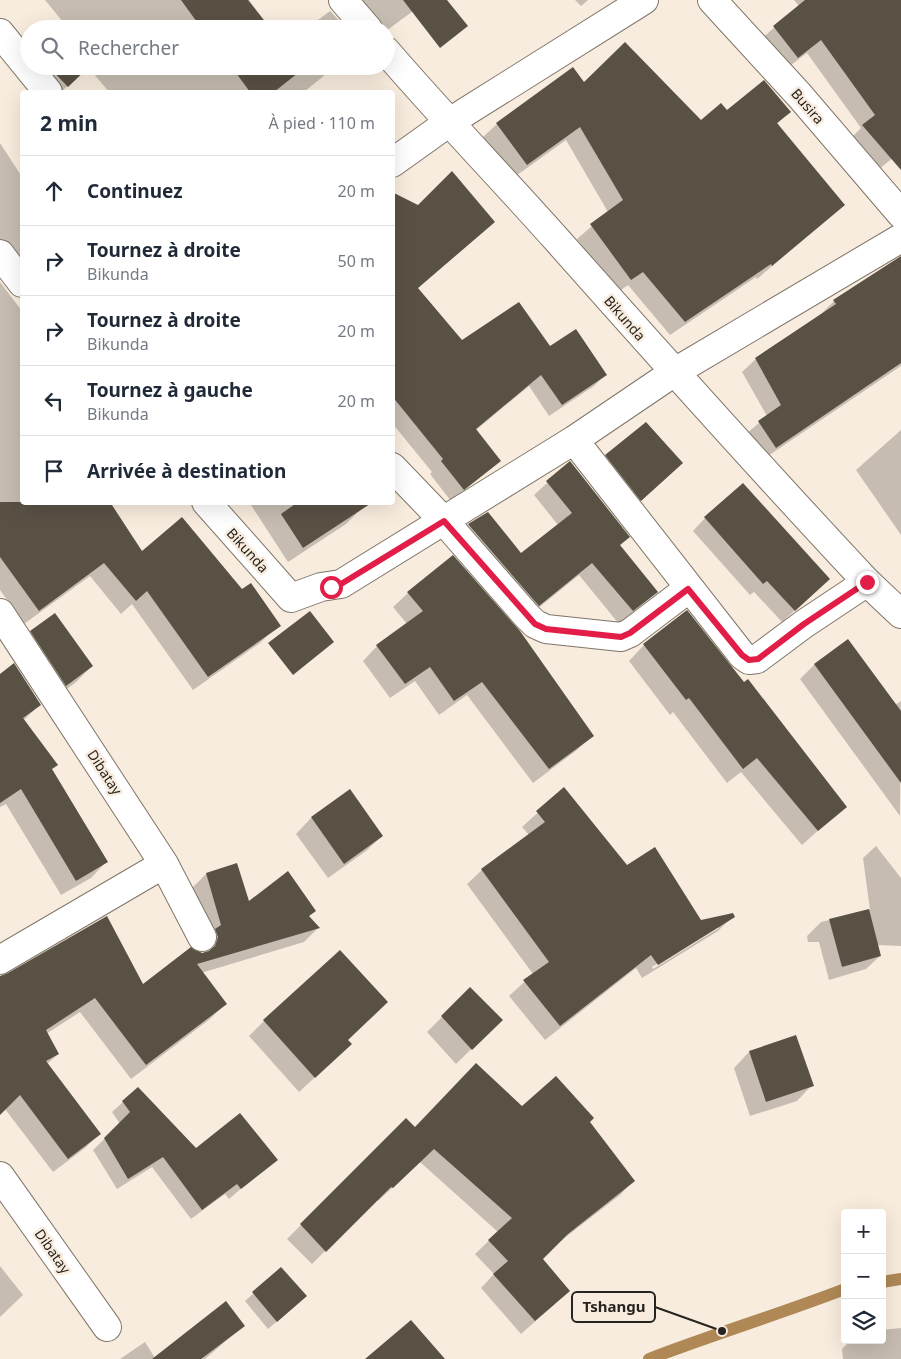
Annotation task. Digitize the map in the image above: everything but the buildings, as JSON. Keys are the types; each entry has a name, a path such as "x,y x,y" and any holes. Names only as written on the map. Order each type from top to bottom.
{"street":[{"path":"343,0 360,20"},
{"path":"395,161 448,123 644,0"},
{"name":"Busira","path":"712,0 800,96 901,214"},
{"path":"0,33 20,58"},
{"name":"Bikunda","path":"395,61 448,123 557,240 673,373 867,582 901,614"},
{"path":"34,75 46,90"},
{"path":"444,521 574,440 673,373 901,238"},
{"path":"0,254 20,281"},
{"path":"574,440 688,589 742,655 749,660 758,659 804,624 867,582"},
{"path":"395,470 444,521 526,615 535,624 546,629 621,637 630,633 688,589"},
{"name":"Bikunda","path":"209,505 291,598 322,587 341,584 444,521"},
{"name":"Dibatay","path":"0,613 164,864 202,937"},
{"path":"0,960 164,864"},
{"name":"Dibatay","path":"0,1176 106,1327"}],"waterway":[{"path":"886,1281 901,1279"},
{"path":"649,1359 841,1290"}],"place":[{"name":"Tshangu","path":"722,1331"}],"route":[{"path":"331,587 341,584 444,521 535,624 546,629 621,637 630,633 688,589 742,655 749,660 758,659 804,624 867,582"}]}
